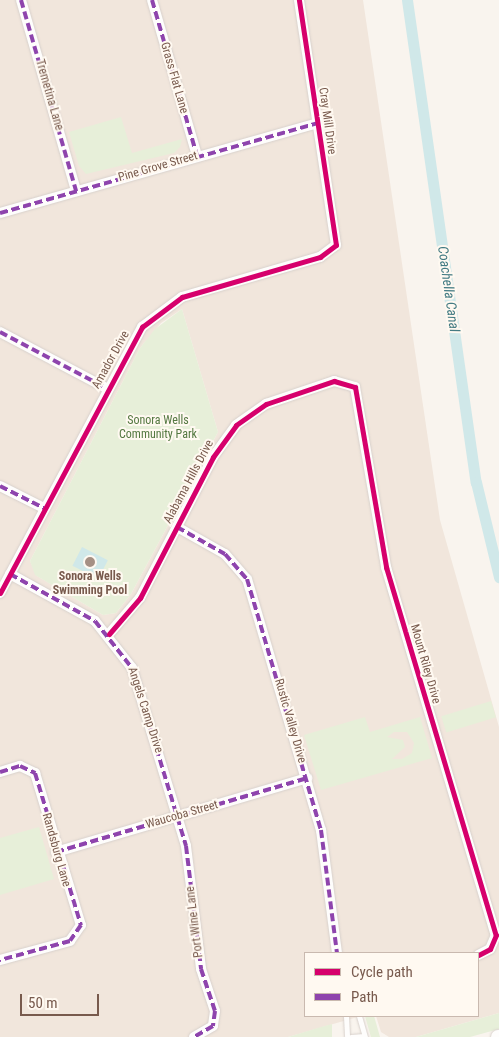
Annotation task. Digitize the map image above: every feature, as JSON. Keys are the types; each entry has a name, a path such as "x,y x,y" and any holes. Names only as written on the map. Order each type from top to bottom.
{"street":[{"name":"Tremetina Lane","path":"21,0 76,191"},
{"name":"Grass Flat Lane","path":"152,0 197,156"},
{"name":"Cray Mill Drive","path":"299,0 336,245"},
{"name":"Pine Grove Street","path":"0,213 317,123"},
{"name":"Amador Drive","path":"0,593 106,388 142,326 168,305 198,291 320,257 336,245"},
{"path":"0,332 106,388"},
{"name":"Alabama Hills Drive","path":"109,634 140,598 222,442 236,425 266,404 334,381 355,387"},
{"name":"Mount Riley Drive","path":"355,387 386,567 495,942 479,954"},
{"path":"0,486 44,508"},
{"name":"Rustic Valley Drive","path":"176,527 225,554 247,579 321,830 338,952"},
{"name":"Angels Camp Drive","path":"10,574 75,607 109,634 140,688 178,816"},
{"name":"Randsburg Lane","path":"0,772 28,768 39,781 56,852 81,925 78,934 60,945 0,960"},
{"name":"Waucoba Street","path":"56,852 307,778"},
{"name":"Port Wine Lane","path":"178,816 188,859 201,969 215,1011 213,1026 194,1037"}],"lane":[{"path":"346,1017 346,1037"},
{"path":"351,1037 365,1036 359,1017"}],"shaded area":[{"path":"0,0 363,0 440,520 499,727 499,1013 416,1037 389,1037 381,1032 376,1017 479,1017 479,952 304,952 304,1017 358,1017 288,1037 0,1037","holes":["182,309 218,432 131,594 116,613 103,615 37,576 30,561 140,348 161,323"]}],"green space":[{"path":"121,117 132,153 182,139 180,147 174,153 86,174 79,166 69,132"},
{"name":"Sonora Wells Community Park","path":"182,309 218,432 131,594 116,613 103,615 35,575 30,561 140,348 155,329"},
{"path":"491,701 496,717 446,732 441,716"},
{"path":"365,717 370,732 420,717 432,758 321,790 304,735","holes":["394,732 407,732 414,743 412,753 402,759 392,759 405,747 403,740 387,737"]},
{"path":"39,827 54,879 0,895 0,838"},
{"path":"499,1013 499,1029 470,1037 416,1037"},
{"path":"365,1017 374,1017 380,1037 371,1037"},
{"path":"332,1024 332,1037 288,1037 321,1027"}],"water":[{"name":"Sonora Wells Swimming Pool","path":"82,547 108,560 98,579 72,566"}],"waterway":[{"name":"Coachella Canal","path":"407,0 476,482 499,577"}],"marked path":[{"path":"21,0 76,191"},
{"path":"152,0 197,156"},
{"path":"0,213 317,123"},
{"path":"0,332 106,388"},
{"path":"0,486 44,508"},
{"path":"177,527 225,554 247,579 321,830 337,952"},
{"path":"10,574 95,621 132,668 186,846 201,969 215,1011 213,1026 194,1037"},
{"path":"0,772 20,766 35,773 81,925 70,941 0,960"},
{"path":"56,852 307,778"}],"cycle path":[{"path":"0,593 142,327 182,297 320,257 336,245 299,0"},
{"path":"109,634 140,598 213,457 236,425 266,404 334,381 355,387 386,567 496,935 490,949 479,954"}],"place":[{"name":"Sonora Wells Swimming Pool","path":"90,562"}]}
